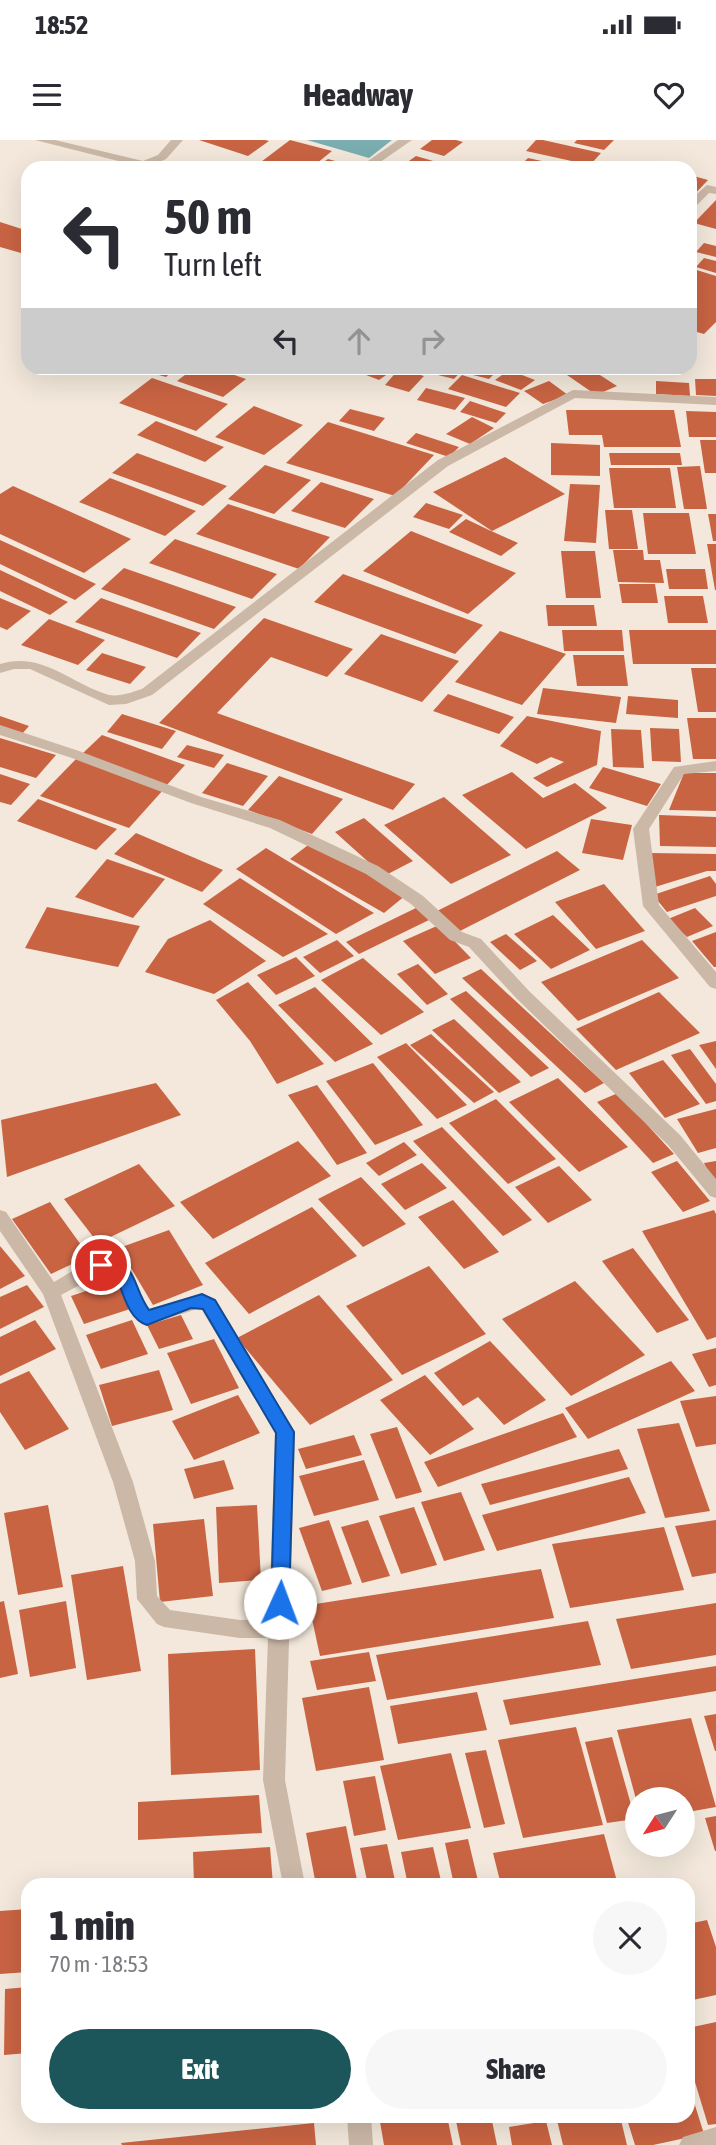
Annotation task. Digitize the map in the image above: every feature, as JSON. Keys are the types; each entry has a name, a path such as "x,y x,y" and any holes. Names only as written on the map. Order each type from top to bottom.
{"street":[{"path":"41,140 128,161"},
{"path":"153,161 162,157 177,140"},
{"path":"375,161 406,140"},
{"path":"697,199 707,188 716,191"},
{"path":"0,669 13,665 32,665 109,700 126,699 147,692 443,463 573,394 716,401"},
{"path":"0,730 74,754 196,800 275,824 372,870 417,900 456,936 475,943 523,995 674,1140 716,1191"},
{"path":"716,766 679,770 641,829 651,906 716,983"},
{"path":"0,1217 51,1292 123,1482 145,1561 147,1599 164,1618 240,1629 279,1629"},
{"path":"51,1292 101,1265 115,1265 122,1272 140,1313 147,1318 202,1300 209,1305 285,1432 274,1780 293,1878"},
{"path":"359,2123 361,2145"},
{"path":"691,2145 716,2139"}],"water":[{"path":"307,140 392,140 369,158"}],"building":[{"path":"199,140 265,140 269,141 248,156"},
{"path":"290,140 332,151 320,161 262,161"},
{"path":"432,140 463,142 444,156 420,149"},
{"path":"536,140 543,140 601,153 594,161 572,161 526,151"},
{"path":"577,140 614,140 604,150 574,143"},
{"path":"416,156 433,161 409,161"},
{"path":"697,177 708,180 697,192"},
{"path":"716,200 716,229 697,224 697,220"},
{"path":"0,222 21,229 21,253 0,247"},
{"path":"704,243 716,246 716,257 697,252"},
{"path":"704,258 716,261 716,273 697,267"},
{"path":"697,270 716,276 716,322 704,334 697,332"},
{"path":"185,375 234,375 246,379 223,397 177,381"},
{"path":"366,375 386,375 379,380"},
{"path":"394,375 424,376 409,392 385,385"},
{"path":"438,375 458,375 454,379"},
{"path":"462,375 520,393 506,407 448,389"},
{"path":"473,375 493,375 489,379"},
{"path":"502,375 522,375 535,380 521,390 495,380"},
{"path":"567,375 600,375 617,386 596,395"},
{"path":"152,378 228,404 196,431 119,403"},
{"path":"695,379 716,379 716,396 696,395"},
{"path":"549,381 568,395 543,404 524,391"},
{"path":"656,381 689,383 690,396 656,394"},
{"path":"426,388 465,398 455,410 417,400"},
{"path":"470,401 506,413 496,423 460,412"},
{"path":"254,406 303,425 264,455 215,437"},
{"path":"350,409 385,418 374,431 339,421"},
{"path":"566,410 674,410 681,447 604,447 602,435 569,435"},
{"path":"686,411 716,412 716,437 689,437"},
{"path":"472,417 494,428 470,444 446,434"},
{"path":"156,421 224,447 205,462 137,435"},
{"path":"328,422 434,455 395,496 286,463"},
{"path":"416,433 459,447 449,457 406,443"},
{"path":"700,440 716,440 716,473 705,473"},
{"path":"551,443 600,445 600,476 551,475"},
{"path":"137,453 227,486 203,506 112,473"},
{"path":"609,453 680,453 682,465 611,465"},
{"path":"505,457 565,494 492,531 433,492"},
{"path":"265,465 311,480 274,514 228,499"},
{"path":"700,466 707,509 684,509 677,467"},
{"path":"609,468 670,468 676,508 614,508"},
{"path":"110,478 196,511 165,536 79,502"},
{"path":"321,482 374,499 345,528 291,511"},
{"path":"570,484 600,485 596,543 564,541"},
{"path":"13,486 131,539 84,573 0,534 0,494"},
{"path":"426,503 463,515 449,529 413,517"},
{"path":"228,504 330,537 299,569 196,534"},
{"path":"605,510 632,510 638,549 609,549"},
{"path":"643,513 689,513 696,554 648,554"},
{"path":"708,514 716,514 716,541 713,541"},
{"path":"466,519 518,543 501,556 449,532"},
{"path":"411,531 516,573 468,614 363,571"},
{"path":"175,539 277,574 252,599 149,563"},
{"path":"0,540 96,584 75,600 0,564"},
{"path":"707,544 716,544 716,590 715,590"},
{"path":"613,550 643,550 644,560 660,560 664,583 618,582"},
{"path":"561,551 595,551 601,598 566,598"},
{"path":"124,568 236,607 214,629 101,589"},
{"path":"666,569 705,569 708,589 669,589"},
{"path":"0,570 68,602 50,615 0,591"},
{"path":"343,574 483,625 455,654 314,602"},
{"path":"619,584 655,584 658,603 622,603"},
{"path":"664,596 703,596 708,623 668,623"},
{"path":"0,598 31,611 7,630 0,627"},
{"path":"101,598 201,633 177,658 75,622"},
{"path":"546,605 594,605 597,626 548,626"},
{"path":"264,618 353,649 327,677 271,657 217,713 415,784 393,810 159,723"},
{"path":"49,619 105,640 78,665 21,645"},
{"path":"562,630 622,630 624,651 564,651"},
{"path":"629,630 716,630 716,664 633,664"},
{"path":"500,631 566,654 522,705 455,682"},
{"path":"381,634 459,661 422,702 344,674"},
{"path":"102,653 146,667 130,684 86,670"},
{"path":"573,655 624,655 628,686 577,686"},
{"path":"691,668 716,668 716,712 698,712"},
{"path":"543,688 621,697 616,723 537,714"},
{"path":"448,694 514,717 499,734 433,711"},
{"path":"628,696 678,700 678,718 626,714"},
{"path":"122,714 176,731 162,749 107,732"},
{"path":"0,716 29,726 22,734 0,727"},
{"path":"527,716 601,731 597,765 547,787 533,778 564,762 551,757 537,764 500,746"},
{"path":"687,718 716,718 716,759 693,759"},
{"path":"650,728 679,729 681,762 652,761"},
{"path":"611,729 641,730 644,768 613,767"},
{"path":"102,735 185,765 166,786 82,754"},
{"path":"0,738 56,755 36,778 0,767"},
{"path":"187,745 224,755 214,768 177,757"},
{"path":"77,758 164,789 129,828 40,796"},
{"path":"227,763 268,776 243,806 202,793"},
{"path":"603,767 661,784 647,806 589,788"},
{"path":"512,772 543,798 575,783 607,808 526,849 462,795"},
{"path":"684,773 716,773 716,811 669,810"},
{"path":"0,774 30,784 11,805 0,802"},
{"path":"279,776 343,799 312,834 248,810"},
{"path":"444,797 511,855 451,884 384,825"},
{"path":"38,799 117,829 96,850 17,821"},
{"path":"659,815 716,817 716,847 660,846"},
{"path":"364,818 413,861 384,876 335,832"},
{"path":"591,819 632,825 623,860 582,853"},
{"path":"136,833 223,870 202,892 114,854"},
{"path":"312,842 406,895 384,913 290,859"},
{"path":"266,848 374,913 336,934 236,869"},
{"path":"557,851 580,870 458,932 435,912"},
{"path":"650,853 716,854 716,871 707,871 655,887"},
{"path":"107,859 165,879 133,918 75,897"},
{"path":"710,876 716,884 716,896 667,912 653,895"},
{"path":"240,878 328,934 283,957 203,904"},
{"path":"604,884 645,931 596,949 555,902"},
{"path":"47,907 140,926 118,967 25,948"},
{"path":"416,908 429,920 359,954 346,942"},
{"path":"695,908 713,926 687,937 668,919"},
{"path":"553,915 590,950 551,969 514,934"},
{"path":"210,920 266,961 214,994 145,972 168,939"},
{"path":"439,925 471,958 435,974 403,941"},
{"path":"716,932 716,967 714,967 692,941"},
{"path":"506,934 537,961 520,970 490,942"},
{"path":"337,940 354,956 320,973 303,957"},
{"path":"642,940 679,978 578,1021 541,982"},
{"path":"296,957 315,976 276,995 257,975"},
{"path":"363,958 424,1012 381,1035 321,980"},
{"path":"418,964 448,994 427,1005 397,974"},
{"path":"481,969 604,1083 585,1093 462,978"},
{"path":"248,982 324,1064 277,1084 250,1041 216,1000"},
{"path":"315,987 373,1044 335,1062 278,1005"},
{"path":"466,991 549,1068 531,1077 450,999"},
{"path":"659,992 700,1033 616,1070 576,1029"},
{"path":"454,1019 521,1082 499,1093 432,1030"},
{"path":"431,1034 494,1092 474,1103 410,1045"},
{"path":"716,1041 716,1069 699,1045"},
{"path":"406,1043 467,1105 437,1119 377,1057"},
{"path":"690,1049 716,1084 716,1101 706,1104 671,1055"},
{"path":"663,1060 700,1104 665,1118 629,1073"},
{"path":"373,1063 423,1125 375,1145 326,1081"},
{"path":"558,1078 628,1147 579,1172 509,1102"},
{"path":"156,1083 181,1115 7,1177 1,1120"},
{"path":"317,1085 367,1153 337,1165 288,1095"},
{"path":"618,1093 674,1154 653,1163 597,1102"},
{"path":"496,1099 556,1159 508,1184 449,1123"},
{"path":"716,1109 716,1148 698,1153 677,1119"},
{"path":"442,1127 532,1220 503,1236 413,1141"},
{"path":"298,1141 331,1176 213,1239 180,1202"},
{"path":"404,1142 417,1155 379,1176 366,1163"},
{"path":"677,1161 710,1201 683,1212 651,1172"},
{"path":"716,1161 716,1189 704,1163"},
{"path":"422,1163 447,1188 405,1210 381,1184"},
{"path":"139,1164 175,1206 98,1243 64,1199"},
{"path":"559,1166 592,1200 548,1223 515,1187"},
{"path":"361,1177 406,1224 363,1247 318,1199"},
{"path":"453,1200 499,1252 464,1269 418,1217"},
{"path":"50,1202 89,1256 51,1274 12,1219"},
{"path":"312,1207 357,1256 249,1314 205,1263"},
{"path":"714,1210 716,1337 707,1340 642,1231"},
{"path":"169,1230 203,1285 153,1305 119,1248"},
{"path":"0,1246 25,1276 0,1289"},
{"path":"633,1248 689,1320 657,1333 602,1261"},
{"path":"429,1266 486,1334 402,1375 346,1306"},
{"path":"116,1281 130,1309 84,1324 71,1296"},
{"path":"575,1281 645,1355 571,1396 502,1319"},
{"path":"27,1285 44,1307 0,1329 0,1297"},
{"path":"319,1295 393,1380 310,1425 237,1338"},
{"path":"181,1315 193,1339 159,1349 147,1325"},
{"path":"35,1320 56,1349 0,1376 0,1337"},
{"path":"132,1320 148,1354 101,1369 86,1335"},
{"path":"214,1339 239,1388 191,1404 167,1353"},
{"path":"490,1341 546,1400 504,1425 478,1397 463,1406 434,1373"},
{"path":"716,1348 716,1385 709,1387 692,1354"},
{"path":"671,1361 695,1391 588,1439 565,1408"},
{"path":"159,1370 173,1410 112,1426 99,1385"},
{"path":"29,1371 69,1429 25,1450 0,1412 0,1384"},
{"path":"425,1375 474,1429 430,1455 380,1400"},
{"path":"238,1395 260,1433 194,1460 172,1421"},
{"path":"716,1396 716,1444 696,1447 680,1401"},
{"path":"563,1413 577,1437 438,1487 424,1462"},
{"path":"679,1423 710,1511 665,1518 637,1429"},
{"path":"397,1427 422,1492 396,1499 370,1434"},
{"path":"354,1435 362,1455 306,1469 298,1449"},
{"path":"619,1449 628,1469 490,1505 481,1484"},
{"path":"224,1460 234,1489 194,1499 184,1469"},
{"path":"364,1460 379,1500 314,1516 299,1476"},
{"path":"629,1477 646,1513 497,1551 482,1515"},
{"path":"461,1492 485,1550 444,1561 421,1502"},
{"path":"48,1505 63,1587 18,1595 4,1513"},
{"path":"257,1505 261,1580 219,1583 216,1507"},
{"path":"414,1507 437,1565 401,1574 379,1516"},
{"path":"204,1519 213,1596 160,1602 153,1524"},
{"path":"329,1520 352,1584 322,1591 299,1528"},
{"path":"368,1520 390,1576 362,1583 341,1527"},
{"path":"716,1520 716,1573 692,1577 675,1526"},
{"path":"664,1527 684,1590 570,1608 552,1544"},
{"path":"123,1566 141,1671 87,1680 71,1575"},
{"path":"541,1569 554,1618 320,1656 309,1605"},
{"path":"4,1601 18,1674 0,1678 0,1602"},
{"path":"66,1601 76,1668 30,1677 19,1610"},
{"path":"716,1603 716,1655 631,1669 616,1619"},
{"path":"588,1621 601,1665 387,1700 376,1655"},
{"path":"255,1649 260,1770 171,1775 168,1654"},
{"path":"369,1652 376,1681 317,1690 310,1661"},
{"path":"716,1666 716,1691 510,1725 503,1700"},
{"path":"369,1687 384,1760 316,1771 302,1698"},
{"path":"477,1692 487,1730 398,1744 390,1706"},
{"path":"716,1714 716,1751 715,1751 704,1716"},
{"path":"691,1718 716,1807 695,1811 695,1787 633,1787 617,1730"},
{"path":"576,1727 603,1825 523,1838 498,1740"},
{"path":"612,1737 626,1787 625,1820 607,1823 585,1742"},
{"path":"486,1750 505,1824 484,1828 465,1753"},
{"path":"451,1753 471,1828 398,1840 380,1766"},
{"path":"375,1776 386,1830 354,1836 343,1781"},
{"path":"259,1795 262,1833 138,1840 138,1802"},
{"path":"716,1816 716,1851 715,1851 705,1818"},
{"path":"346,1826 357,1878 315,1878 306,1833"},
{"path":"604,1834 616,1878 499,1878 493,1853"},
{"path":"468,1839 477,1878 452,1878 445,1843"},
{"path":"387,1844 394,1878 366,1878 360,1848"},
{"path":"270,1847 272,1878 194,1878 193,1852"},
{"path":"433,1847 440,1878 407,1878 401,1852"},
{"path":"21,1910 21,1972 0,1974 0,1911"},
{"path":"707,1920 716,1947 716,1995 695,2000 695,1923"},
{"path":"21,1988 21,2054 4,2055 5,1989"},
{"path":"716,2022 716,2124 708,2125 695,2082 695,2026"},
{"path":"695,2105 704,2134 653,2145 635,2145 628,2123 695,2123"},
{"path":"314,2123 316,2145 121,2143"},
{"path":"380,2123 448,2123 453,2145 384,2145"},
{"path":"456,2123 492,2123 497,2145 461,2145"},
{"path":"546,2123 552,2145 512,2145 509,2127"},
{"path":"558,2123 622,2123 627,2145 563,2145"}],"route":[{"path":"101,1265 115,1265 122,1272 140,1313 147,1318 190,1302 202,1300 209,1305 285,1432 280,1603"}]}
